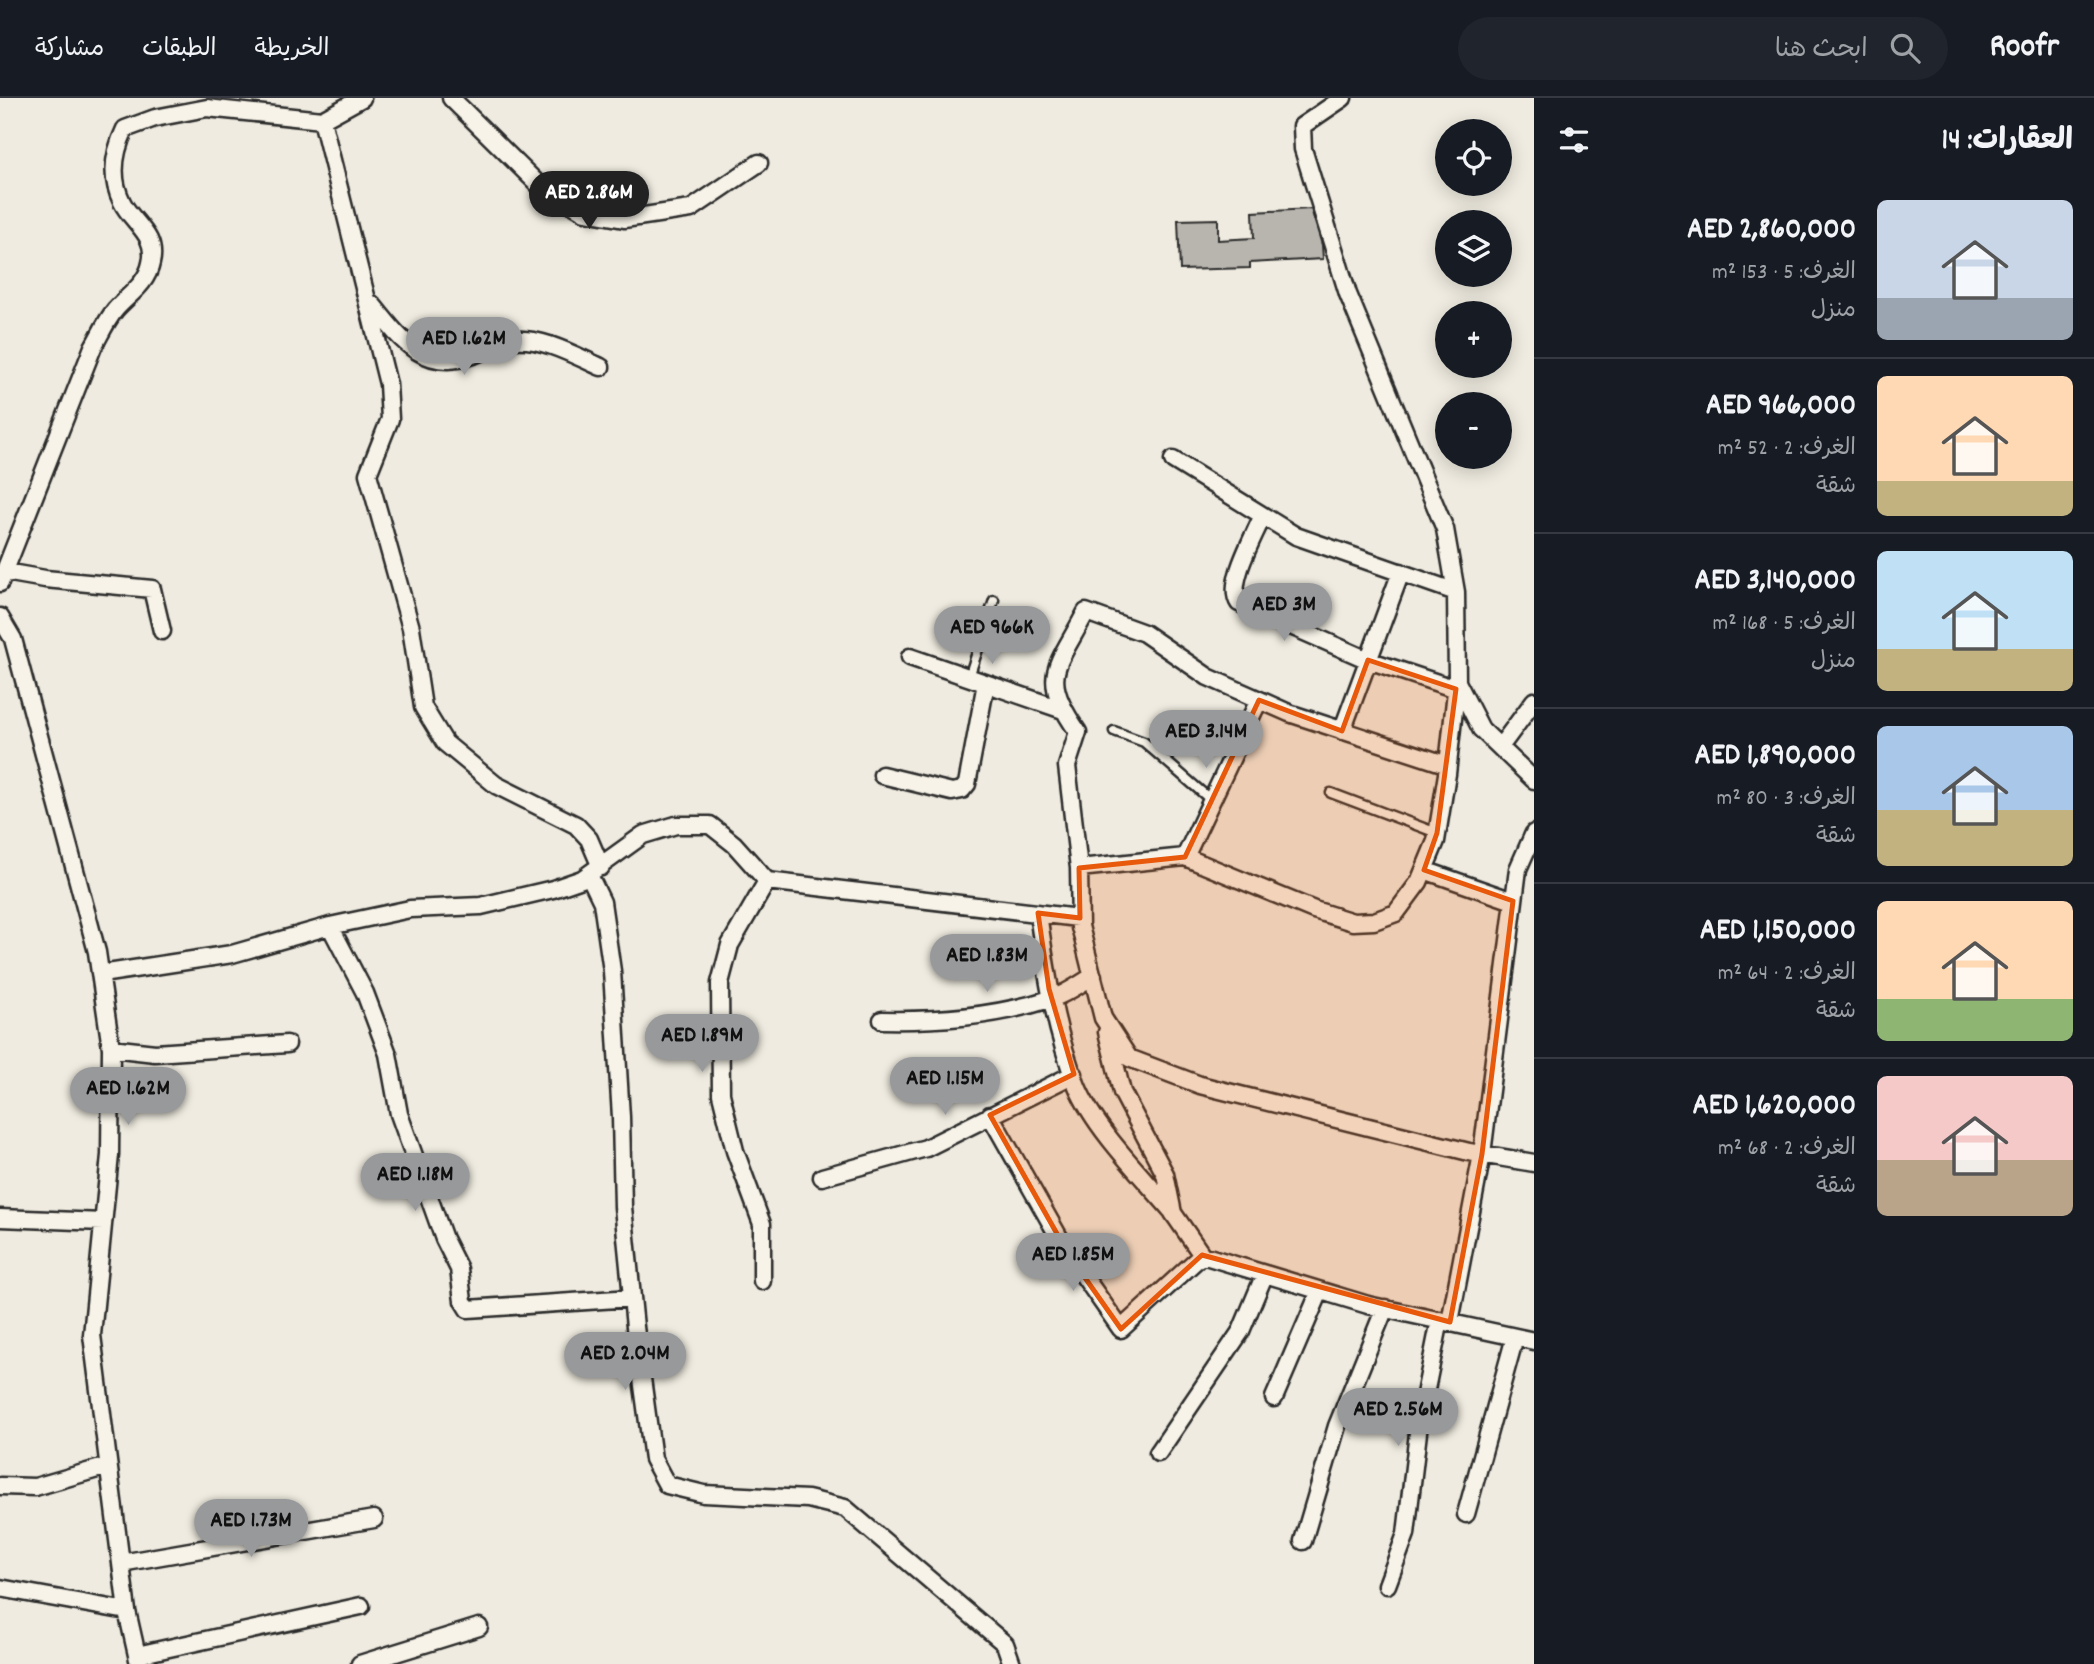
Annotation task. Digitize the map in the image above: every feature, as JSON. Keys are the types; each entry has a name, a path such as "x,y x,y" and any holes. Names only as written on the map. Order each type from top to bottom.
{"street":[{"path":"162,631 152,589 45,579 2,578 93,347 114,312 139,287 151,264 152,247 143,227 123,204 115,179 116,148 125,129 155,118 207,108 322,120 362,98"},
{"path":"451,98 539,185 584,212 624,219 691,209 759,163"},
{"path":"1079,868 1185,857 1314,910 1353,922 1374,921 1396,913 1419,882 1437,833 1448,765 1456,685 1456,592 1445,529 1348,295 1303,149 1302,126 1343,98"},
{"path":"322,120 388,384 390,419 368,474 411,628 423,707 445,743 496,785 576,825 589,839 612,971 621,1117 623,1207 653,1458 667,1485 704,1494 808,1499 845,1508 1005,1644 1012,1664"},
{"path":"369,300 401,340 429,358 448,362 514,340 553,347 601,367"},
{"path":"1173,460 1296,536 1456,592"},
{"path":"1262,517 1235,582 1235,597 1239,603 1368,660 1456,685 1480,729 1534,780"},
{"path":"1342,731 1401,572"},
{"path":"1080,928 1079,868 1067,766 1078,732 1055,695 1054,674 1086,612 1144,633 1208,677 1259,700 1342,731 1448,765"},
{"path":"0,617 13,639 97,952 111,1048 110,1155 92,1335 127,1611 138,1660 361,1606"},
{"path":"910,657 1063,710"},
{"path":"882,775 952,792 962,790 967,784 986,684"},
{"path":"1185,857 1259,700"},
{"path":"1500,747 1534,701"},
{"path":"101,974 232,954 330,926 410,909 481,906 553,889 595,871 643,835 676,825 710,825 734,844 767,881 1078,918 1122,1092 1164,1174 1173,1213"},
{"path":"1387,1585 1406,1534 1419,1424 1482,1154 1518,869 1534,833"},
{"path":"1424,870 1513,901"},
{"path":"762,1281 762,1224 735,1151 721,1094 720,983 730,944 767,881"},
{"path":"1038,913 1052,999 1077,1087 1110,1139 1173,1213 1202,1255 1320,1291 1534,1342"},
{"path":"330,926 365,993 388,1054 399,1114 444,1239 458,1269 463,1301 468,1309 632,1298"},
{"path":"882,1020 912,1021 988,1012 1052,999 1094,976"},
{"path":"1103,1018 1129,1058 1200,1085 1482,1154 1534,1163"},
{"path":"111,1048 155,1053 287,1044"},
{"path":"822,1177 926,1148 1073,1074"},
{"path":"990,1115 1069,1255 1122,1329 1202,1255"},
{"path":"0,1219 103,1222"},
{"path":"1158,1453 1241,1331 1264,1276"},
{"path":"1274,1398 1320,1291"},
{"path":"1303,1541 1337,1426 1385,1308"},
{"path":"1466,1514 1515,1337"},
{"path":"0,1486 35,1487 108,1466"},
{"path":"121,1563 374,1519"},
{"path":"0,1588 127,1611"},
{"path":"360,1664 479,1627"}],"lane":[{"path":"969,677 994,600"},
{"path":"1114,731 1144,742 1212,801"},
{"path":"1331,793 1437,833"}],"highlighted area":[{"path":"1368,660 1456,689 1437,833 1424,870 1513,901 1482,1154 1450,1322 1202,1255 1121,1329 1069,1255 990,1115 1074,1074 1049,989 1038,913 1080,918 1079,868 1185,857 1259,700 1342,731"}],"building":[{"path":"1311,209 1322,245 1323,259 1250,263 1250,268 1180,270 1178,220 1218,219 1218,240 1254,238 1253,212"}]}
